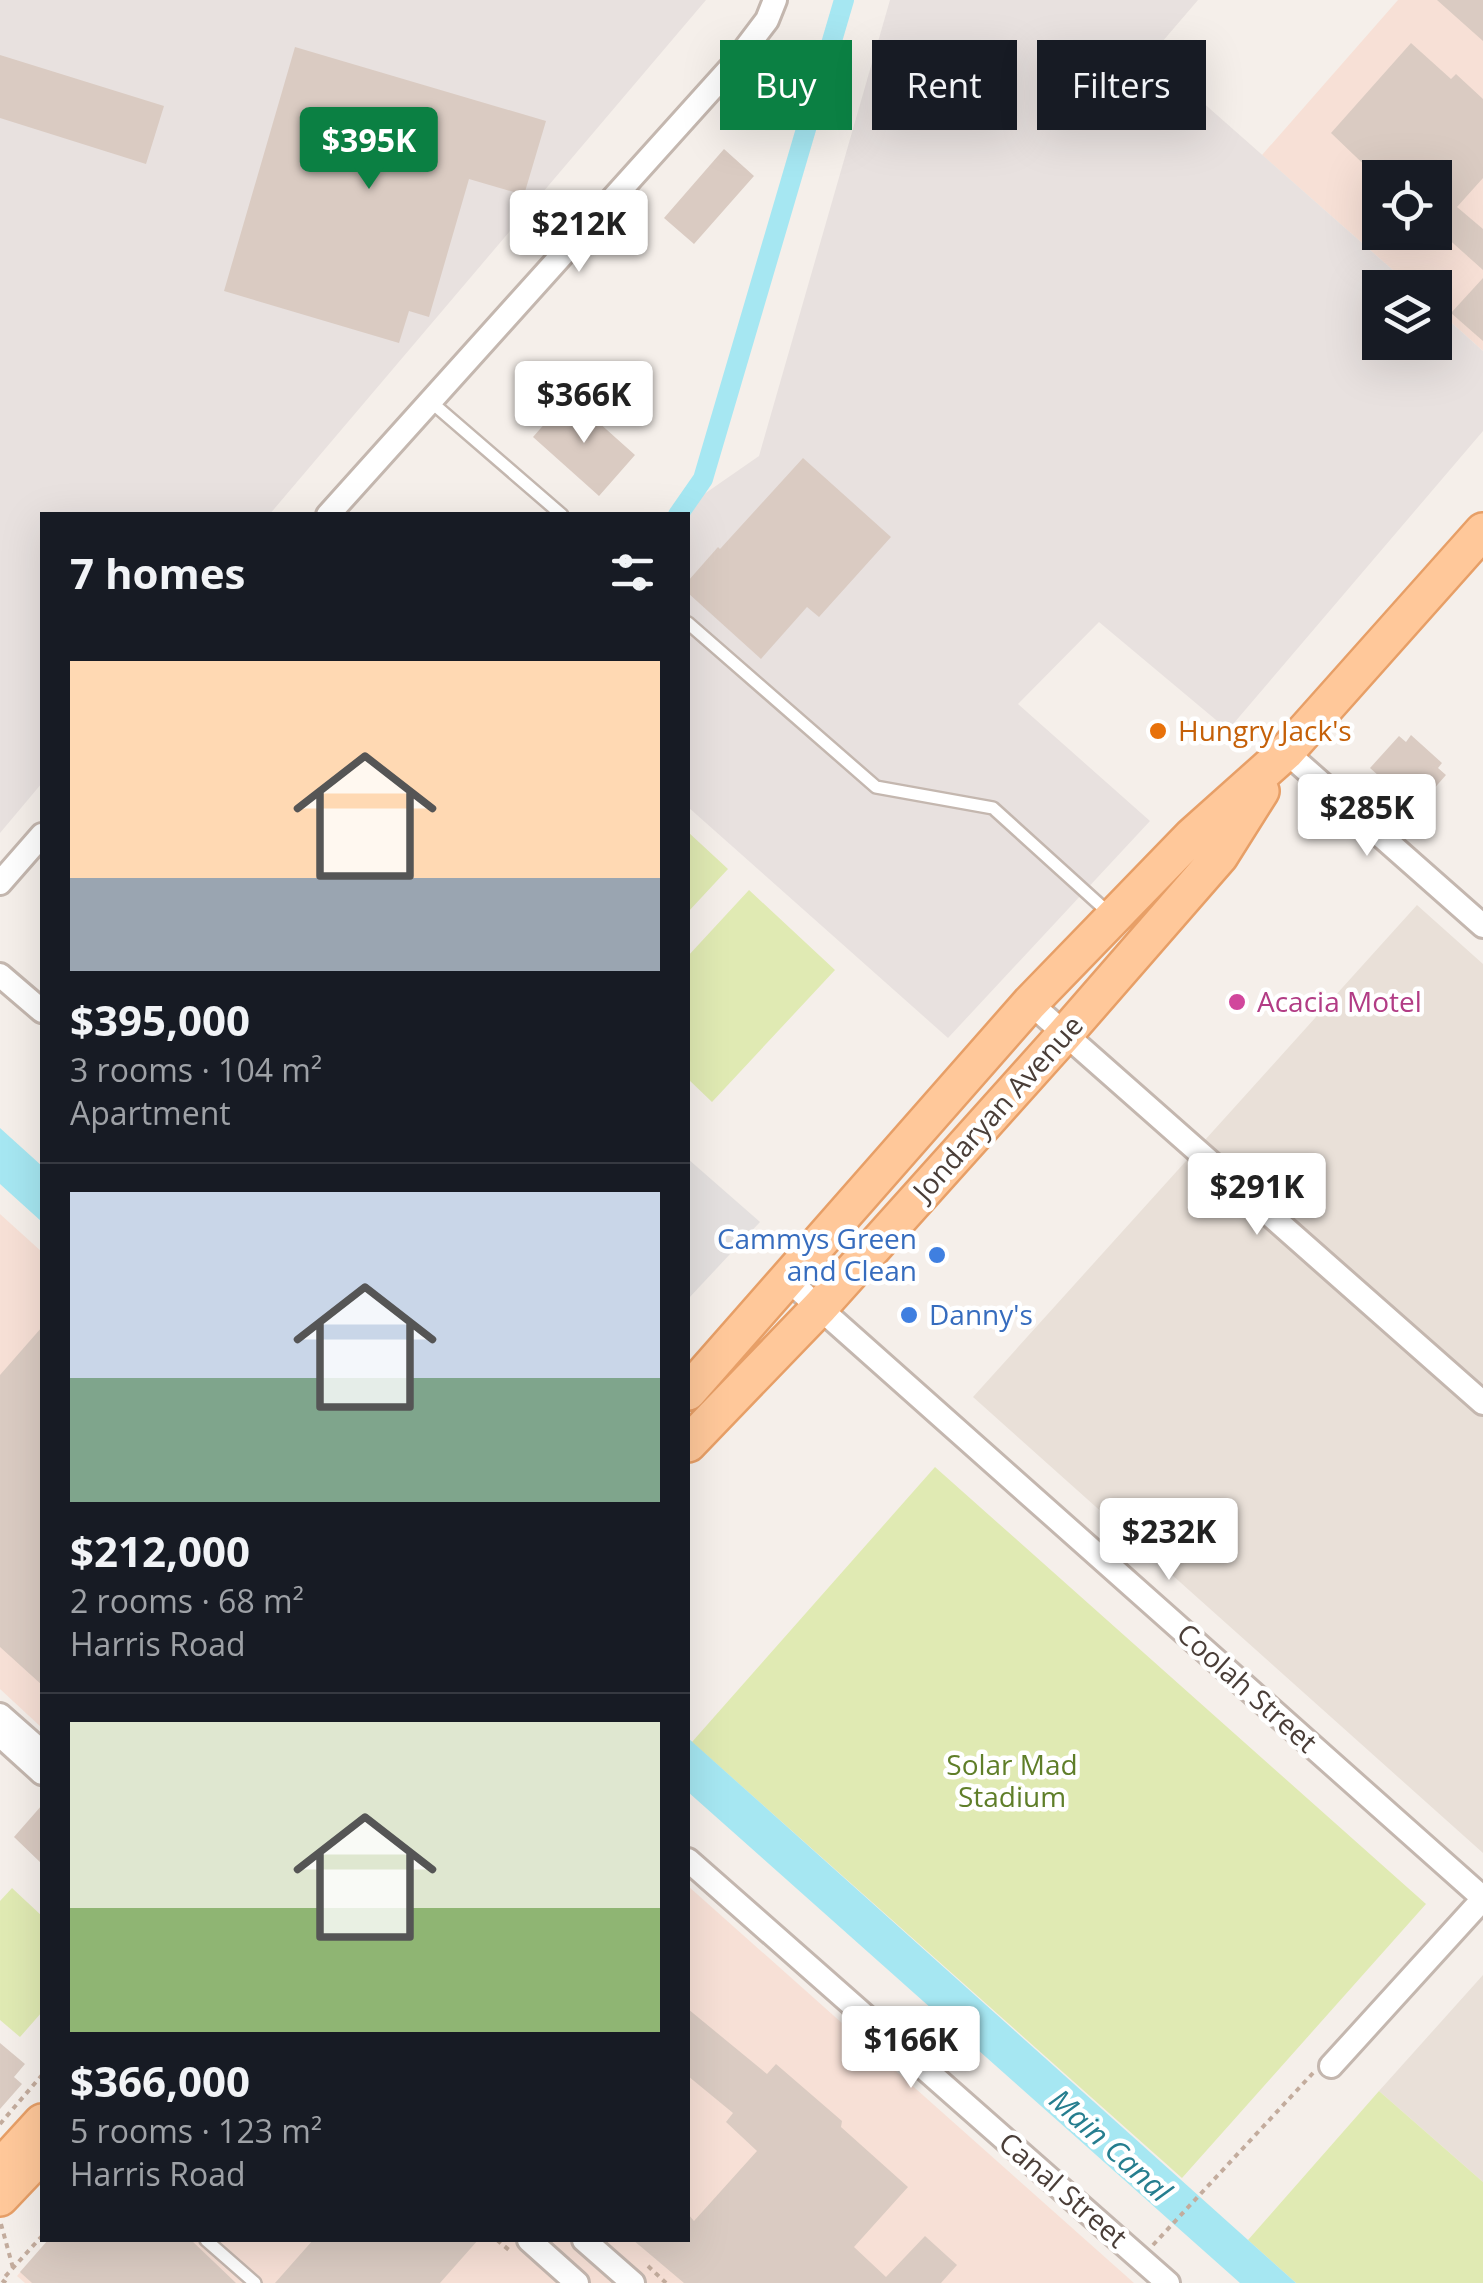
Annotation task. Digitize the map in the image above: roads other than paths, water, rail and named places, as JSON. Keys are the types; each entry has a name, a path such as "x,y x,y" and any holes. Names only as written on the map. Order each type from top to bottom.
{"main road":[{"name":"Jondaryan Avenue","path":"690,1390 1030,1003 1192,836 1286,752 1483,531"},
{"name":"Jondaryan Avenue","path":"690,1442 820,1307 1220,856 1286,752"},
{"path":"0,2198 11,2149 40,2124"}],"street":[{"path":"331,512 733,66 767,20 775,0"},
{"path":"1286,752 1483,926"},
{"path":"0,883 40,837"},
{"path":"0,975 40,1009"},
{"path":"1030,1003 1483,1403"},
{"name":"Coolah Street","path":"787,1279 1483,1898"},
{"path":"0,1716 40,1750"},
{"path":"0,1735 40,1772"},
{"name":"Canal Street","path":"690,1862 1158,2280"},
{"path":"1331,2066 1483,1898"},
{"path":"531,2242 568,2275 583,2242"},
{"path":"586,2242 633,2283"}],"lane":[{"path":"430,401 559,512"},
{"path":"690,626 876,787 993,808 1114,917"},
{"path":"208,2242 255,2283"}],"water":[{"path":"0,1128 40,1164 40,1220 0,1184"},
{"name":"Main Canal","path":"690,1740 1296,2283 1240,2283 690,1794"}],"waterway":[{"path":"680,512 703,479 844,0"}],"place":[{"name":"Hungry Jack's","path":"1158,731"},
{"name":"Acacia Motel","path":"1237,1002"},
{"name":"Cammys Green and Clean","path":"937,1255"},
{"name":"Danny's","path":"909,1315"}],"park label":[{"name":"Solar Mad Stadium","path":"1012,1781"}]}
